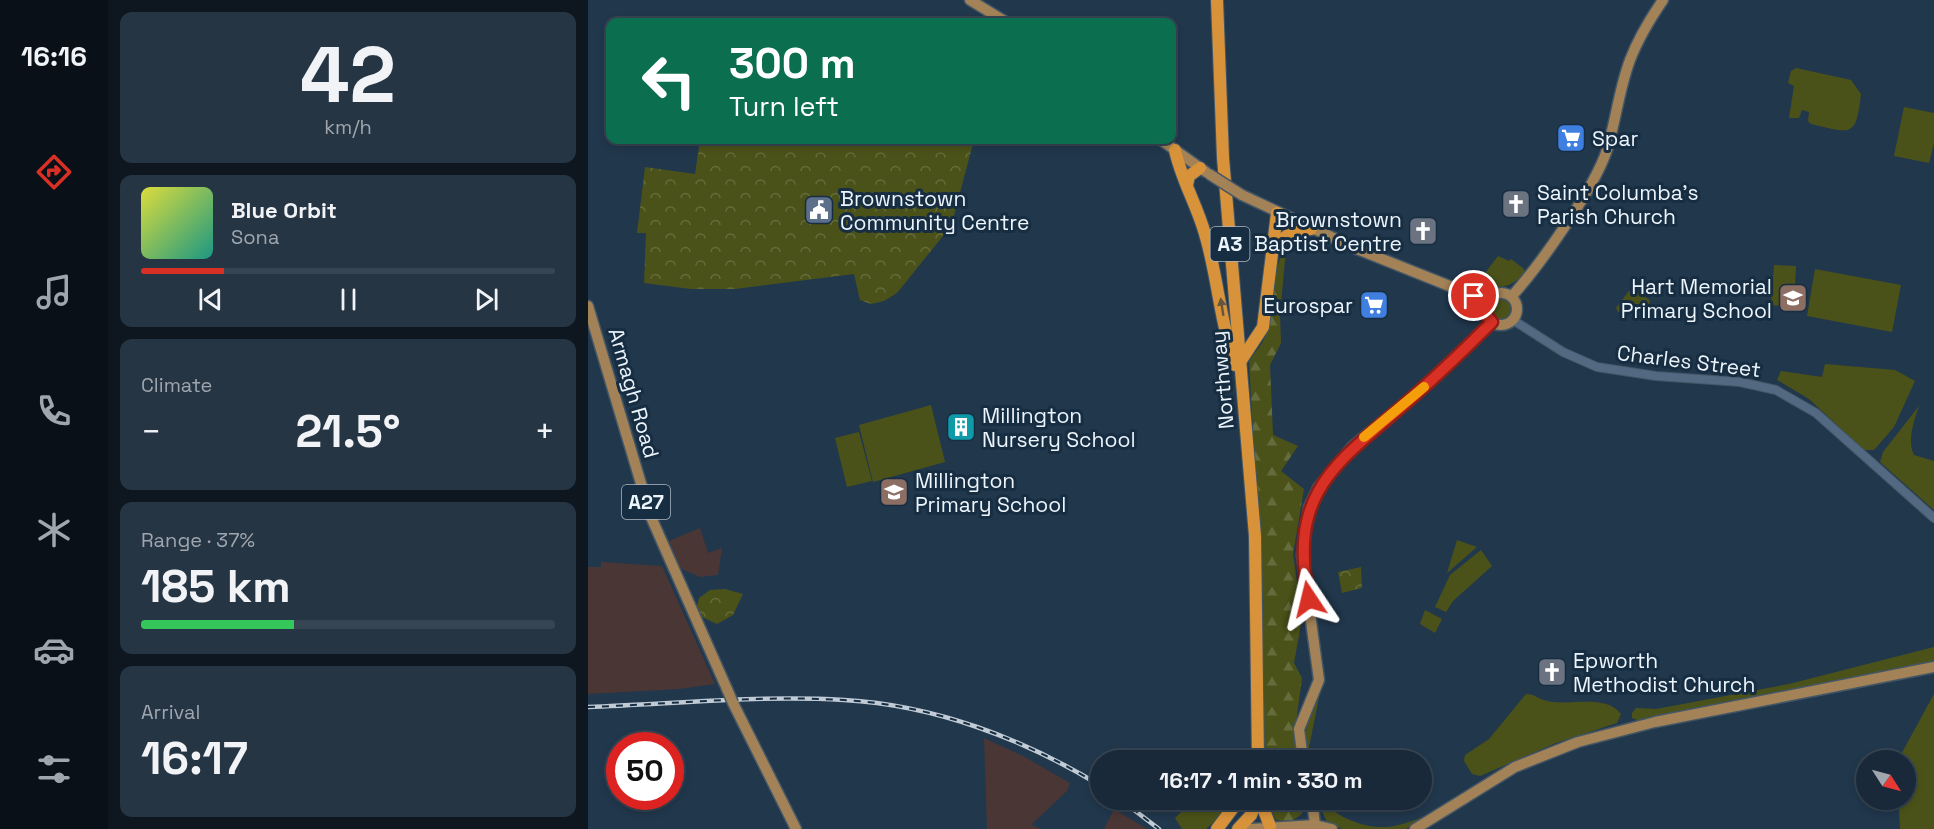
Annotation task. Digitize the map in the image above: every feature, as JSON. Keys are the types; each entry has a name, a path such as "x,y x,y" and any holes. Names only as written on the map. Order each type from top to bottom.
{"highway":[{"name":"Northway","path":"1217,0 1223,158 1256,546 1258,750"},
{"path":"1175,150 1205,232 1219,284 1228,345 1241,383"},
{"path":"1187,185 1190,176 1204,171"},
{"path":"1240,362 1263,327 1277,213"},
{"path":"1274,248 1283,237 1294,231 1311,229"},
{"path":"1217,829 1232,810"},
{"path":"1246,828 1254,810"},
{"path":"1263,810 1270,826"}],"main road":[{"path":"969,0 999,18"},
{"path":"1512,296 1540,260 1599,168 1607,150 1630,60 1641,35 1663,0"},
{"path":"1167,144 1242,195 1277,213 1487,302"},
{"path":"1498,293 1512,296 1518,305 1513,320 1500,325 1492,322 1486,315 1487,302 1498,293"},
{"name":"Armagh Road","path":"588,306 649,510 733,703 796,829"},
{"path":"1302,750 1299,729 1319,680 1312,615 1302,555 1310,507 1318,488 1353,446 1415,395 1492,322"},
{"path":"1415,829 1515,767 1578,742 1655,723 1934,667"},
{"path":"1239,810 1246,828 1315,825 1332,829"},
{"path":"1313,810 1315,825"}],"street":[{"name":"Charles Street","path":"1513,320 1563,352 1597,367 1656,376 1740,382 1776,390 1816,413 1934,518"}],"shaded area":[{"path":"700,528 708,553 722,548 718,575 700,577 680,568 669,541"},
{"path":"601,562 662,566 715,684 679,689 588,694 588,567 601,567"},
{"path":"984,738 1023,756 1070,783 1067,791 1031,825 1042,829 987,829"},
{"path":"1114,810 1116,810 1147,829 1104,829"}],"green space":[{"path":"1796,68 1851,80 1861,94 1854,126 1843,130 1811,124 1808,121 1809,112 1802,110 1799,118 1789,118 1794,86 1788,83 1791,71"},
{"path":"1904,107 1934,113 1934,143 1929,163 1894,156"},
{"path":"699,144 973,144 951,226 897,293 884,301 871,304 860,300 854,274 735,289 691,289 644,283 646,233 637,233 645,167 695,174"},
{"path":"1286,249 1280,314 1281,343 1270,365 1273,435 1298,446 1281,471 1304,489 1293,554 1302,618 1294,663 1302,678 1295,730 1297,750 1263,750 1263,605 1249,361 1265,337 1281,256"},
{"path":"1498,256 1509,261 1511,259 1525,272 1515,282 1503,287 1475,286"},
{"path":"1774,265 1796,266 1794,307 1771,305"},
{"path":"1815,269 1901,285 1892,332 1807,316"},
{"path":"1633,290 1650,300 1649,306 1640,316 1618,312 1616,308 1629,291"},
{"path":"1501,298 1509,302 1513,310 1509,318 1501,322 1493,318 1489,310 1493,302"},
{"path":"1825,364 1895,370 1915,381 1894,427 1874,450 1864,450 1809,399 1777,380 1781,371 1822,377"},
{"path":"931,405 945,462 873,482 859,425"},
{"path":"1919,406 1913,424 1911,443 1914,455 1934,461 1934,510 1880,462 1883,452"},
{"path":"859,432 872,481 847,487 835,438"},
{"path":"1457,540 1477,547 1447,573"},
{"path":"1481,550 1492,566 1453,601 1446,612 1435,607 1450,575"},
{"path":"1361,567 1362,588 1342,593 1338,572"},
{"path":"725,589 743,594 733,615 717,624 702,617 697,607 699,598 710,590"},
{"path":"1425,610 1442,619 1435,633 1420,624"},
{"path":"1934,647 1934,661 1640,721 1632,718 1632,713 1636,708 1656,709 1789,684"},
{"path":"1320,693 1309,750 1306,750 1307,725"},
{"path":"1526,694 1553,702 1605,704 1614,707 1621,714 1617,723 1556,743 1480,776 1472,774 1464,761 1465,755 1489,739"},
{"path":"1934,694 1934,829 1900,829 1899,810 1916,810 1916,750 1903,750"},
{"path":"1183,810 1226,810 1206,829 1182,829 1175,818"},
{"path":"1271,810 1302,810 1302,814 1290,822 1276,820"},
{"path":"1322,810 1333,810 1350,820 1376,827 1395,826 1426,816 1406,829 1342,829 1327,822"}],"railway":[{"path":"588,707 780,699 878,703 912,709 978,727 1041,753 1090,780"},
{"path":"1134,810 1159,829"}],"slow traffic":[{"path":"1364,437 1424,387"}],"place":[{"name":"Spar","path":"1571,138"},
{"name":"Saint Columba's Parish Church","path":"1516,204"},
{"name":"Brownstown Community Centre","path":"819,210"},
{"name":"Brownstown Baptist Centre","path":"1423,231"},
{"name":"Hart Memorial Primary School","path":"1793,298"},
{"name":"Eurospar","path":"1374,305"},
{"name":"Millington Nursery School","path":"961,427"},
{"name":"Millington Primary School","path":"894,492"},
{"name":"Epworth Methodist Church","path":"1552,672"}],"route":[{"path":"1309,599 1302,555 1304,529 1318,488 1353,446 1415,395 1492,322 1486,315 1487,302 1474,296"}]}
